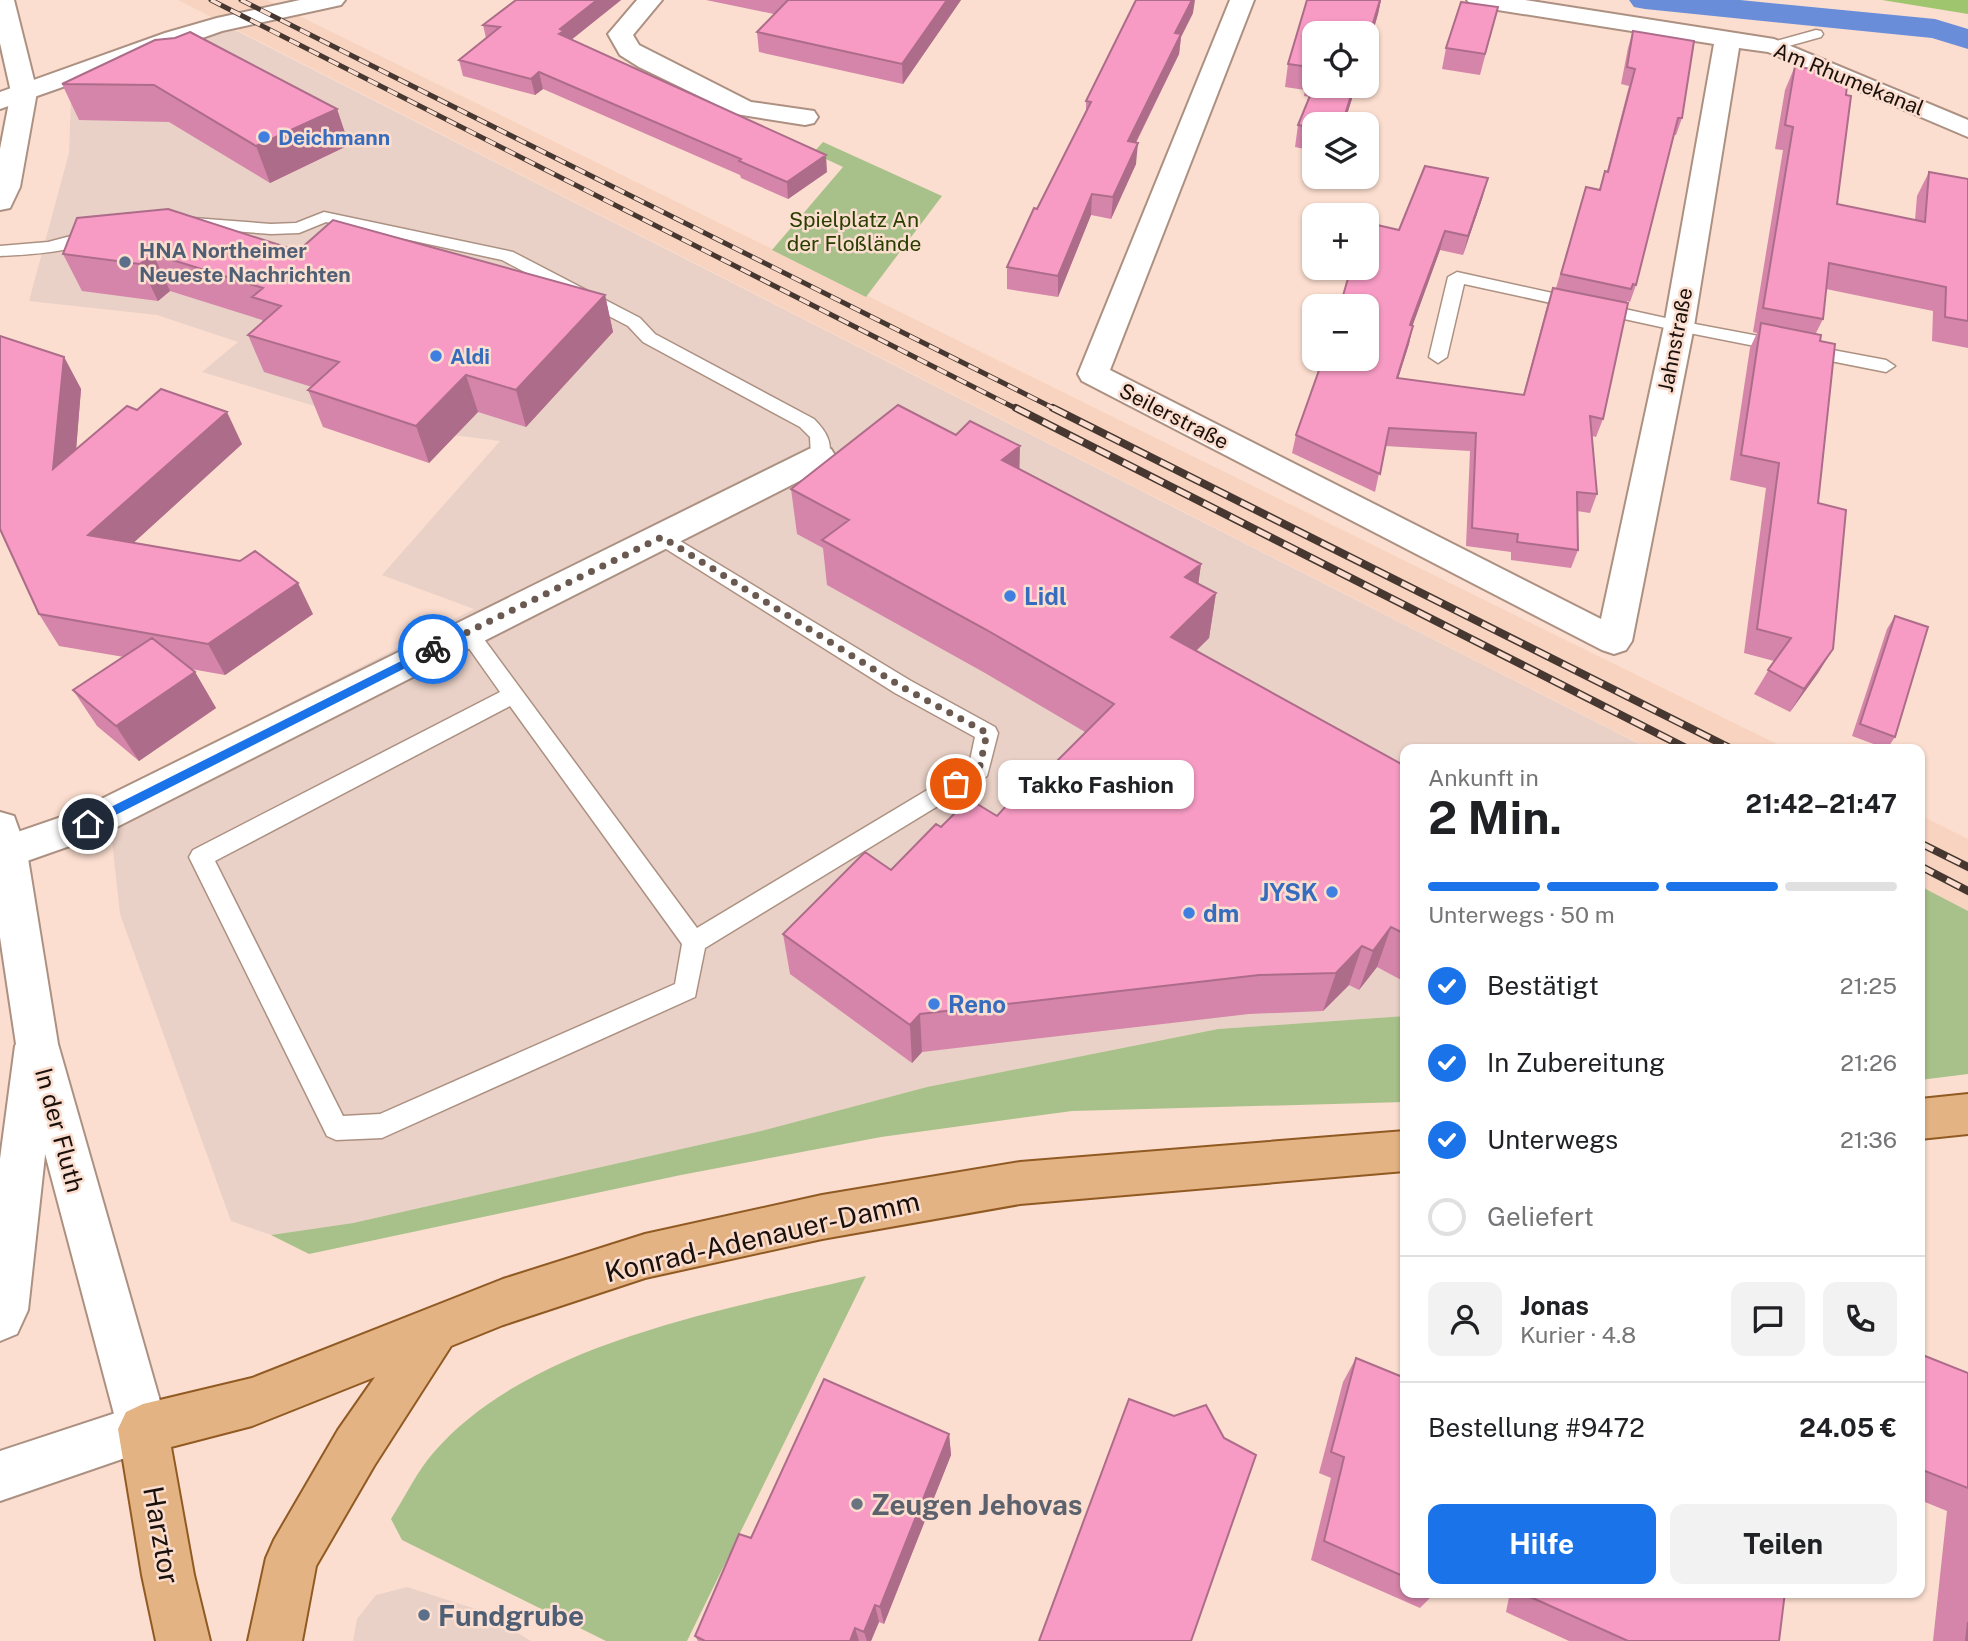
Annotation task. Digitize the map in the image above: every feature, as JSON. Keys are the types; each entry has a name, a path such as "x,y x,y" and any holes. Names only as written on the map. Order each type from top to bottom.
{"main road":[{"path":"1925,1118 1968,1114"},
{"name":"Konrad-Adenauer-Damm","path":"143,1429 251,1402 503,1302 645,1256 822,1217 1020,1183 1400,1151"},
{"path":"275,1641 292,1558 356,1448 433,1332"},
{"name":"Harztor","path":"143,1429 183,1641"}],"street":[{"path":"0,202 6,187 24,92 2,0"},
{"path":"0,101 117,57 197,31 333,0"},
{"path":"650,0 620,34 629,50 745,109 805,117"},
{"name":"Seilerstraße","path":"1242,0 1093,374 1614,641"},
{"name":"Am Rhumekanal","path":"1479,0 1774,46 1968,129"},
{"name":"Jahnstraße","path":"1614,641 1679,326 1728,37"},
{"path":"4,840 88,824 820,457"},
{"name":"In der Fluth","path":"4,840 37,1044 143,1429"},
{"path":"0,1318 4,1310 37,1044"},
{"path":"0,1476 143,1429"}],"lane":[{"path":"1774,46 1816,34"},
{"path":"161,222 193,221 299,228 324,217 507,256 634,322 649,338 807,423 819,435 820,457"},
{"path":"0,251 32,250 71,243 116,230"},
{"path":"1438,357 1457,277 1679,326 1886,366"},
{"path":"662,537 902,687 987,733 979,770 694,942"},
{"path":"468,632 512,696 694,942 686,990 382,1126 336,1128 292,1045 246,943 201,857 512,696"}],"shaded area":[{"path":"178,0 267,0 1777,744 1640,744"},
{"path":"217,25 239,32 1639,744 1400,744 1400,1016 1218,1029 927,1087 761,1131 353,1223 271,1235 231,1221 120,914 109,813 253,740 282,707 474,609 382,575 500,441 381,426 202,372 238,342 157,315 29,301 69,153 72,73"},
{"path":"1925,818 1968,839 1968,911 1925,889"},
{"name":"Fundgrube","path":"407,1587 482,1611 531,1641 353,1641 357,1619 376,1595"}],"green space":[{"path":"1882,0 1968,0 1968,14"},
{"name":"Spielplatz An der Floßlände","path":"823,142 942,196 866,297 772,250 843,167 813,153"},
{"path":"1925,889 1968,911 1968,1074 1925,1079"},
{"path":"1400,1016 1400,1102 1072,1111 881,1137 681,1175 309,1254 271,1235 353,1223 761,1131 927,1087 1218,1029"},
{"path":"866,1276 687,1641 606,1641 402,1540 391,1519 428,1459 474,1414 523,1382 576,1356 634,1335 694,1317"}],"building":[{"path":"516,0 597,0 560,29 564,31 559,34 826,155 787,182 739,161 741,159 539,72 531,79 459,60 500,27 483,25"},
{"path":"788,0 947,0 902,64 757,32"},
{"path":"1136,0 1192,0 1175,33 1181,34 1128,141 1138,143 1113,197 1092,194 1058,276 1007,267 1034,208 1037,209 1091,102 1086,101"},
{"path":"1307,0 1380,0 1374,21 1302,21 1302,66 1288,64"},
{"path":"1461,2 1498,7 1485,54 1446,48"},
{"path":"1633,31 1694,41 1682,118 1678,118 1636,285 1633,284 1631,289 1561,274 1586,187 1600,190 1605,171 1608,172 1635,69 1627,67"},
{"path":"190,32 337,109 256,146 154,85 62,84 155,40 175,38"},
{"path":"1795,66 1848,76 1846,95 1851,96 1837,204 1925,222 1929,172 1968,179 1968,321 1945,317 1946,287 1829,263 1823,319 1763,308 1793,127 1785,125"},
{"path":"1309,98 1350,98 1346,112 1303,112"},
{"path":"1425,166 1488,178 1468,236 1445,231 1410,325 1413,326 1397,378 1524,395 1553,288 1628,303 1603,419 1590,416 1597,494 1577,492 1578,550 1517,542 1518,534 1472,528 1476,433 1389,428 1380,474 1296,435 1319,371 1379,371 1379,294 1343,294 1348,280 1379,280 1379,225 1399,230"},
{"path":"168,209 298,251 333,220 605,295 516,390 466,375 416,426 308,390 339,362 248,335 281,306 252,297 263,288 153,254 140,264 63,254 77,218"},
{"path":"1761,323 1821,335 1820,341 1835,344 1818,503 1846,510 1833,649 1804,689 1768,670 1791,638 1757,629 1779,463 1741,455"},
{"path":"0,336 64,357 53,469 127,406 137,410 161,389 227,412 88,535 240,561 255,551 298,583 208,644 39,614 0,529"},
{"path":"898,405 956,435 970,421 1020,446 1002,460 1201,564 1185,577 1216,593 1171,637 1400,763 1400,932 1391,927 1373,951 1362,946 1336,973 1259,975 920,1014 910,1025 783,934 865,852 891,870 936,824 941,827 969,799 997,816 1017,794 1021,797 1114,704 985,629 822,540 849,520 791,489"},
{"path":"1895,616 1928,627 1895,737 1860,724"},
{"path":"152,638 195,672 116,726 73,690"},
{"path":"1925,1356 1968,1373 1968,1488 1925,1471"},
{"path":"1356,1358 1400,1376 1400,1575 1324,1541 1344,1457 1331,1452"},
{"name":"Zeugen Jehovas","path":"824,1379 949,1434 880,1607 875,1605 864,1632 855,1628 850,1641 705,1641 695,1636 739,1534 751,1538"},
{"path":"1129,1399 1174,1416 1206,1405 1224,1438 1256,1455 1191,1641 1039,1641"},
{"path":"1533,1598 1784,1598 1779,1641 1628,1641"}],"waterway":[{"path":"1645,0 1935,29 1968,39"}],"railway":[{"path":"211,0 1019,410"},
{"path":"241,0 1057,410"},
{"path":"1016,408 1678,744"},
{"path":"1053,408 1722,744"},
{"path":"1925,846 1968,867"},
{"path":"1925,869 1968,891"}],"way so far":[{"path":"433,649 662,537 902,687 987,733 979,770 956,784"}],"place":[{"name":"Deichmann","path":"264,137"},
{"name":"HNA Northeimer Neueste Nachrichten","path":"125,262"},
{"name":"Aldi","path":"436,356"},
{"name":"Lidl","path":"1010,596"},
{"name":"Takko Fashion","path":"956,784"},
{"name":"JYSK","path":"1332,892"},
{"name":"dm","path":"1189,913"},
{"name":"Reno","path":"934,1004"},
{"name":"Zeugen Jehovas","path":"857,1504"},
{"name":"Fundgrube","path":"424,1615"}],"route":[{"path":"88,824 433,649"}]}
